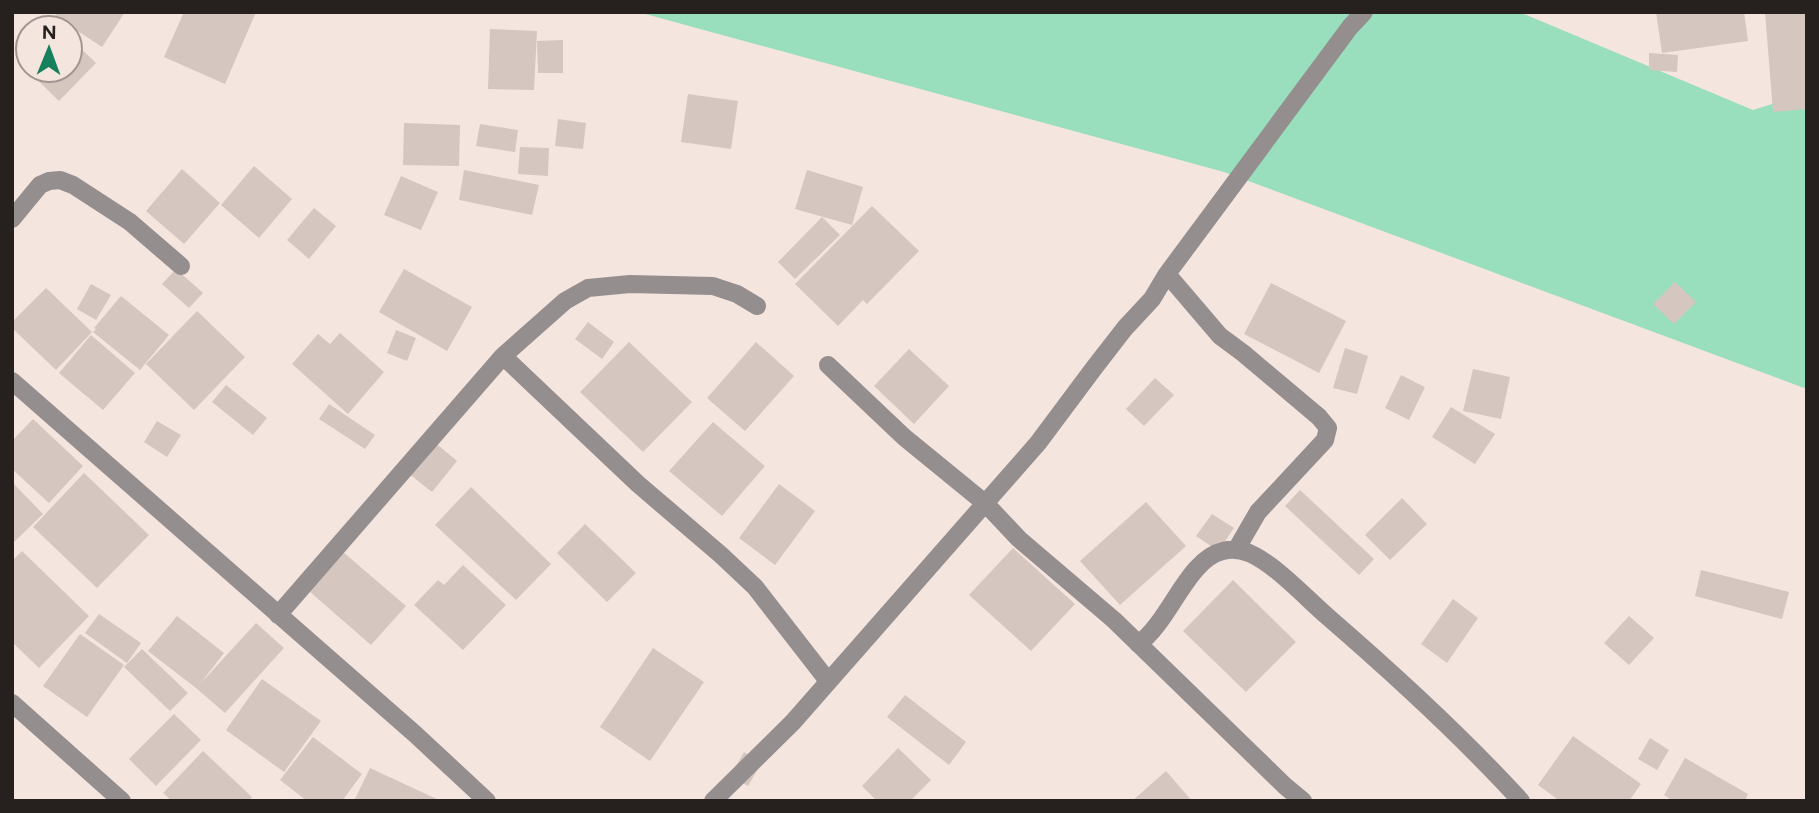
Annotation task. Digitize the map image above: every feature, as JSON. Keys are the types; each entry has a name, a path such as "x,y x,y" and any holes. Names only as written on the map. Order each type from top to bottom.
{"street":[{"path":"713,801 793,722 1038,443 1110,348 1152,299 1167,274 1350,27 1364,12"},
{"path":"12,219 40,185 60,180 73,185 130,222 181,266"},
{"path":"1167,274 1220,336 1310,409 1328,428 1325,440 1258,512 1236,550"},
{"path":"278,615 503,356 565,302 588,288 630,284 713,286 757,306"},
{"path":"503,356 638,484 755,587 828,681"},
{"path":"828,365 904,436 986,504 1019,539 1139,643 1303,801"},
{"path":"12,381 415,734 487,801"},
{"path":"1139,643 1171,607 1205,559 1222,551 1236,550 1250,554 1280,574 1354,639 1429,708 1521,801"},
{"path":"12,703 122,801"}],"green space":[{"path":"638,12 1519,12 1753,110 1807,93 1807,389 1224,172"}],"building":[{"path":"125,12 102,47 84,35 84,14 56,14"},
{"path":"184,12 256,12 225,84 164,57"},
{"path":"1656,12 1744,12 1748,41 1662,53"},
{"path":"1765,12 1807,12 1807,109 1773,112"},
{"path":"490,29 537,31 534,90 488,89"},
{"path":"563,40 563,73 538,73 537,41"},
{"path":"84,51 96,63 84,75"},
{"path":"1649,53 1678,55 1677,72 1649,70"},
{"path":"41,84 76,84 59,101"},
{"path":"688,94 738,101 731,149 681,142"},
{"path":"558,119 586,123 583,149 555,146"},
{"path":"404,123 460,125 459,166 403,165"},
{"path":"480,124 518,130 515,152 476,146"},
{"path":"520,147 549,148 548,176 518,174"},
{"path":"254,166 292,199 259,238 221,205"},
{"path":"182,169 220,203 184,244 146,211"},
{"path":"464,170 539,185 532,215 459,200"},
{"path":"807,170 863,187 852,225 795,209"},
{"path":"401,176 438,192 421,230 384,215"},
{"path":"872,206 919,251 867,304 863,300 838,326 795,284"},
{"path":"314,208 336,226 309,259 287,240"},
{"path":"822,217 840,235 795,279 778,262"},
{"path":"176,269 203,293 189,308 162,284"},
{"path":"404,269 472,307 447,351 379,312"},
{"path":"1675,282 1696,302 1674,324 1653,304"},
{"path":"1271,283 1346,321 1319,373 1244,334"},
{"path":"91,284 111,295 96,320 77,309"},
{"path":"46,288 92,332 56,370 12,328 12,322"},
{"path":"121,296 169,335 140,370 93,332"},
{"path":"197,311 245,357 194,410 146,364"},
{"path":"588,322 614,342 602,359 575,339"},
{"path":"396,330 416,338 407,361 387,353"},
{"path":"340,333 384,372 348,414 292,364 318,334 330,344"},
{"path":"91,335 135,373 103,410 59,373"},
{"path":"629,342 692,402 643,452 580,392"},
{"path":"756,342 794,376 745,431 707,398"},
{"path":"1345,348 1368,356 1357,394 1333,388"},
{"path":"909,349 949,386 914,424 874,386"},
{"path":"1473,369 1510,377 1501,419 1463,411"},
{"path":"1401,375 1425,387 1409,420 1385,408"},
{"path":"1155,378 1174,395 1144,426 1126,409"},
{"path":"226,385 267,418 253,435 212,402"},
{"path":"329,404 375,435 365,449 319,419"},
{"path":"1451,407 1495,434 1475,464 1432,437"},
{"path":"33,419 83,466 49,503 12,469 12,441"},
{"path":"157,421 181,435 167,457 144,442"},
{"path":"713,422 765,466 722,516 669,471"},
{"path":"433,441 457,461 432,492 408,473"},
{"path":"84,473 149,535 97,588 33,527"},
{"path":"14,484 43,514 12,544 12,486"},
{"path":"779,484 815,511 775,565 739,538"},
{"path":"471,487 551,564 516,600 435,525"},
{"path":"1300,490 1374,559 1359,575 1285,506"},
{"path":"1402,498 1427,524 1390,560 1365,535"},
{"path":"1146,502 1186,546 1120,605 1080,561"},
{"path":"1212,514 1234,528 1218,551 1196,536"},
{"path":"585,524 636,573 607,602 557,553"},
{"path":"1013,548 1075,604 1031,651 969,595"},
{"path":"22,551 89,616 39,668 12,642 12,561"},
{"path":"343,552 406,606 371,645 309,591"},
{"path":"463,565 506,605 463,650 414,605 438,580 444,585"},
{"path":"1701,570 1789,592 1782,619 1695,596"},
{"path":"1233,580 1296,642 1246,692 1183,631"},
{"path":"1453,599 1478,618 1447,663 1421,644"},
{"path":"99,614 141,643 127,663 85,633"},
{"path":"177,616 224,653 200,684 256,623 284,648 225,713 148,651"},
{"path":"1629,616 1654,638 1629,665 1604,643"},
{"path":"80,634 124,665 87,717 43,686"},
{"path":"653,648 704,682 650,761 600,727"},
{"path":"142,649 188,693 170,711 124,667"},
{"path":"262,679 321,721 284,772 226,730"},
{"path":"905,695 966,742 949,765 887,717"},
{"path":"174,714 201,740 156,786 129,759"},
{"path":"1573,736 1641,784 1629,801 1560,801 1538,785"},
{"path":"313,737 362,774 342,801 307,801 280,780"},
{"path":"1650,738 1669,750 1657,770 1638,759"},
{"path":"898,748 931,780 910,801 877,801 862,786"},
{"path":"203,751 252,797 249,801 172,801 163,793"},
{"path":"744,752 762,762 748,786 730,776"},
{"path":"1685,758 1748,794 1745,801 1673,801 1664,795"},
{"path":"370,768 441,801 354,801"},
{"path":"1166,771 1192,801 1132,801"}]}
